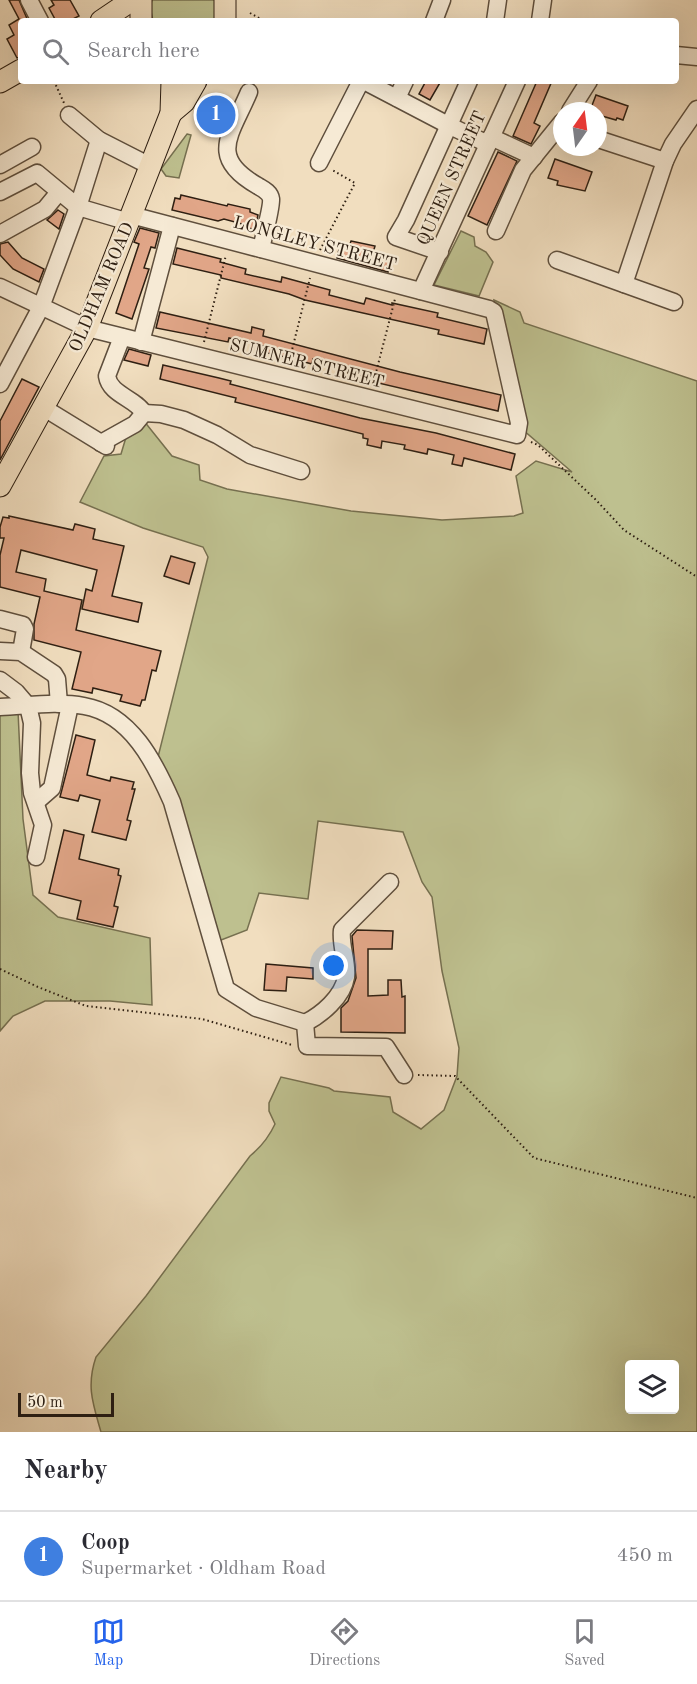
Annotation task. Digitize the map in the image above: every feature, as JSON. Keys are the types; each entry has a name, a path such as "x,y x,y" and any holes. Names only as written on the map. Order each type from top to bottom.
{"main road":[{"path":"105,18 132,0"},
{"path":"141,0 141,18"},
{"path":"0,82 18,72"},
{"name":"OLDHAM ROAD","path":"0,486 87,328 171,113 172,84"},
{"name":"OLDHAM ROAD","path":"171,113 184,102 194,84"}],"street":[{"path":"435,18 442,0"},
{"path":"496,18 498,0"},
{"path":"540,18 543,0"},
{"path":"679,55 697,57"},
{"path":"319,163 360,84"},
{"path":"368,84 450,126 534,157"},
{"path":"397,98 404,84"},
{"path":"440,252 396,237 406,220 468,84"},
{"name":"QUEEN STREET","path":"421,291 516,84"},
{"path":"576,102 588,84"},
{"path":"249,92 227,144 227,156 231,165 242,177 267,191 271,199 261,249"},
{"path":"624,284 665,161 673,144 696,112"},
{"path":"69,115 99,140 150,166"},
{"path":"496,231 523,170 553,133"},
{"path":"0,384 41,307 78,207 99,140"},
{"path":"607,142 665,161"},
{"path":"32,147 0,167 3,188 37,173 78,207"},
{"path":"0,234 45,209 59,192"},
{"name":"LONGLEY STREET","path":"78,207 172,226 489,309 494,312 519,423 518,435"},
{"path":"141,342 172,226"},
{"path":"557,260 674,302"},
{"name":"SUMNER STREET","path":"0,287 87,328 518,435"},
{"path":"122,337 107,375 108,381 110,386 138,405 144,413 161,414 184,420 217,435 250,455 301,471"},
{"path":"44,408 104,445 135,423 144,413"},
{"path":"0,619 23,625 25,629 21,652"},
{"path":"0,651 21,652 54,674 65,705 52,788 36,802"},
{"path":"0,681 16,692 28,706 32,723 30,773 43,825 36,857"},
{"path":"0,707 82,705 102,711 130,731 160,775 172,802 226,989 256,1008 305,1023 318,1017 342,988 346,978 340,943 342,930 390,882"},
{"path":"305,1023 307,1046 386,1047 404,1075"}],"path":[{"path":"233,10 256,18"},
{"path":"55,84 69,115"},
{"path":"285,378 314,263 355,183 319,163"},
{"path":"201,357 229,241"},
{"path":"370,399 398,285"},
{"path":"518,435 538,445 624,530 697,576"},
{"path":"0,969 86,1006 202,1019 292,1045 307,1046"},
{"path":"404,1075 455,1077 534,1158 697,1198"}],"green space":[{"path":"152,0 215,0 215,18 152,18 150,7"},
{"path":"187,134 191,135 179,178 166,176 161,169"},
{"path":"461,231 474,237 475,246 486,252 493,262 479,296 434,285"},
{"path":"494,300 520,312 524,323 697,381 697,1432 101,1432 93,1404 91,1386 96,1357 146,1296 250,1156 267,1137 275,1124 269,1111 269,1103 281,1077 334,1091 390,1097 393,1112 421,1129 444,1110 457,1076 459,1048 442,971 432,897 422,882 403,832 318,821 308,899 259,893 247,930 216,942 157,761 208,557 203,547 143,528 80,502 104,456 121,454 127,434 144,421 172,456 199,465 200,480 227,489 351,511 442,520 514,516 523,513 516,476 536,461 572,472 522,429"},
{"path":"0,711 18,711 23,819 33,895 58,917 150,938 152,1005 110,1001 45,1001 13,1016 0,1031"}],"building":[{"path":"9,0 19,0 27,18 18,18"},
{"path":"51,0 70,0 79,16 54,18 49,8 54,5"},
{"path":"18,20 18,58 7,39 14,35 9,25"},
{"path":"424,84 439,84 430,100 419,94"},
{"path":"536,84 551,84 534,123 540,126 531,144 513,136"},
{"path":"596,95 628,106 623,120 617,118 616,120 607,117 607,102 593,102"},
{"path":"498,152 517,161 487,225 468,216"},
{"path":"555,159 592,172 585,191 557,185 558,181 548,178"},
{"path":"181,195 250,209 250,212 258,215 255,230 224,219 218,221 172,210 175,198 180,199"},
{"path":"58,210 64,214 59,229 47,220"},
{"path":"140,228 159,233 155,248 151,247 144,268 149,269 132,319 116,313 139,244 134,242"},
{"path":"351,241 375,246 373,253 391,258 388,272 337,258 340,245 349,247"},
{"path":"8,242 22,258 44,269 39,282 13,269 0,255 0,244"},
{"path":"177,248 221,259 220,262 246,269 245,274 281,282 282,277 330,290 329,295 364,304 366,298 438,313 437,317 487,329 484,344 438,334 439,330 305,300 221,278 221,275 173,264"},
{"path":"160,312 251,333 252,327 264,330 263,336 400,372 501,395 498,411 374,382 374,379 348,373 349,367 313,359 312,364 263,352 264,346 229,338 228,342 156,328"},
{"path":"129,349 151,355 148,366 124,360"},
{"path":"163,365 231,381 230,384 360,418 436,433 515,454 511,470 464,458 462,466 452,464 454,455 428,449 427,454 404,449 405,445 382,441 381,448 367,445 368,439 363,438 363,434 235,402 236,398 160,379"},
{"path":"22,379 39,387 0,460 0,421"},
{"path":"9,516 73,530 75,524 95,529 93,539 124,546 112,596 142,603 138,622 82,609 86,589 92,591 97,570 21,550 16,572 46,579 44,591 82,600 76,630 161,651 156,671 152,670 145,700 142,700 140,706 120,701 122,695 93,688 92,693 72,689 81,652 34,640 34,624 40,597 0,587 0,555 4,538 0,538 0,527 3,517 9,518"},
{"path":"171,556 195,563 189,584 164,576"},
{"path":"76,735 95,740 87,775 110,781 111,777 134,782 132,789 135,789 127,820 131,821 126,840 92,832 100,800 80,795 78,801 60,797"},
{"path":"64,830 84,835 79,859 119,869 118,875 121,876 114,906 118,907 113,927 77,919 81,901 49,893"},
{"path":"357,930 393,931 392,949 368,949 368,996 388,995 388,980 401,980 402,997 405,996 405,1033 341,1032 341,1008 348,1001 356,978 352,936"},
{"path":"266,964 313,968 313,979 287,977 286,991 264,990"}],"place":[{"name":"Coop","path":"216,115"}]}
